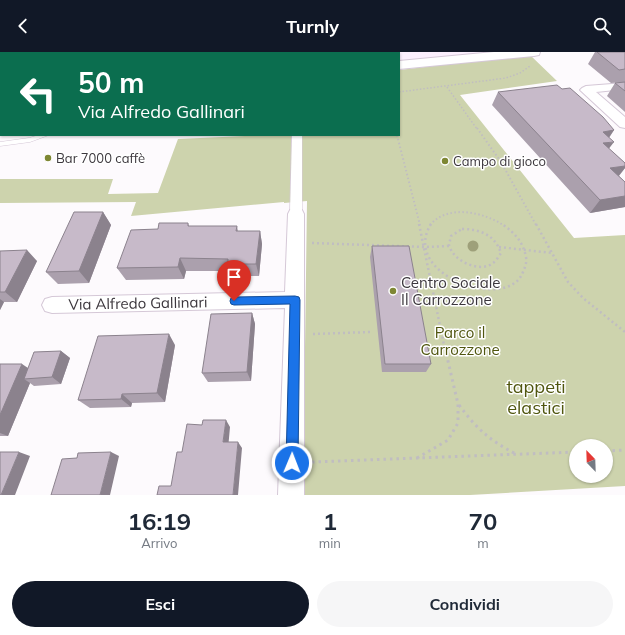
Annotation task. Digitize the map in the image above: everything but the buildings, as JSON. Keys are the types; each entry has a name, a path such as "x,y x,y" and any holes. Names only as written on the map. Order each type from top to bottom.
{"main road":[{"path":"400,64 534,57"}],"street":[{"path":"625,86 586,90 625,124"},
{"path":"291,495 295,335 297,136"},
{"name":"Via Alfredo Gallinari","path":"52,305 295,300"}],"lane":[{"path":"0,144 30,140 43,136"}],"path":[{"path":"400,92 506,78 520,73 534,57"},
{"path":"446,87 501,162 574,290 625,332"},
{"path":"397,136 425,247 444,347 458,404 458,423 448,440 417,458"},
{"path":"466,212 481,214 496,219 509,228 520,238 526,250 528,260 526,270 520,278 511,284 500,288 486,289 471,287 445,275 432,262 425,247 425,235 430,225 439,217 452,213 466,212"},
{"path":"469,229 477,230 491,236 499,247 501,253 494,264 480,267 463,263 451,252 449,246 451,236 456,232 469,229"},
{"path":"296,243 425,247 449,246"},
{"path":"499,247 552,253"},
{"path":"295,335 371,332"},
{"path":"458,404 476,427 500,445 518,454"},
{"path":"613,451 625,450"},
{"path":"292,463 569,452"}],"shaded area":[{"path":"400,52 492,52 400,61"}],"green space":[{"name":"Parco il Carrozzone","path":"530,55 557,81 460,95 574,238 625,235 625,486 470,495 303,495 307,201 131,216 136,202 0,203 0,179 113,179 108,194 158,193 178,139 244,136 400,136 400,70"}],"place":[{"name":"Bar 7000 caffè","path":"48,158"},
{"name":"Campo di gioco","path":"445,161"},
{"name":"Centro Sociale Il Carrozzone","path":"393,291"}],"route":[{"path":"234,301 295,300 292,463"}],"park label":[{"name":"tappeti elastici","path":"536,396"}]}
